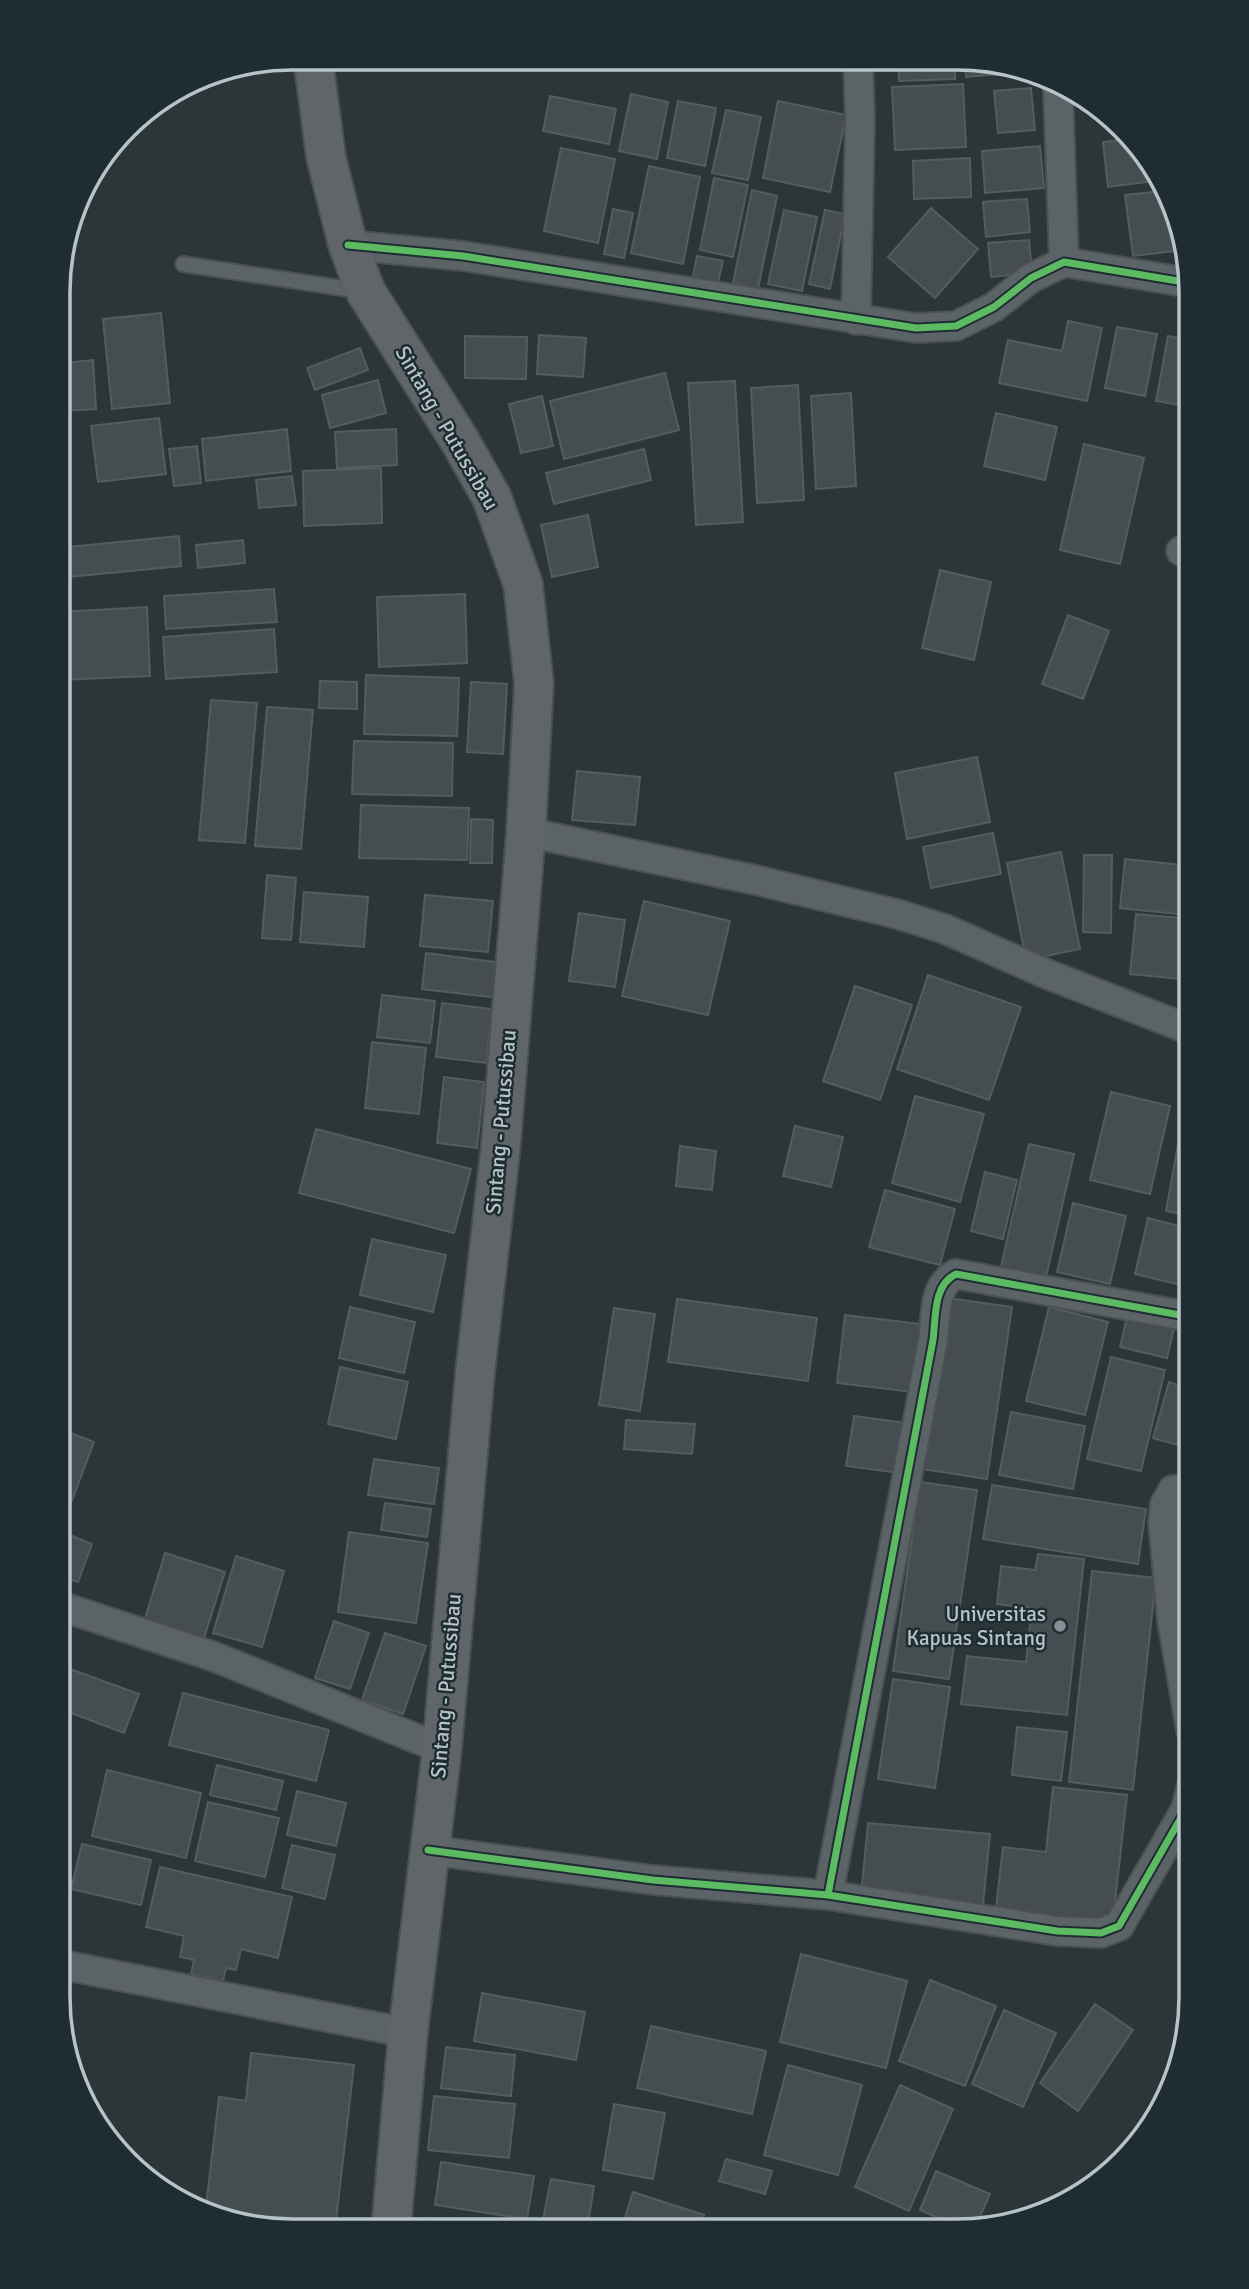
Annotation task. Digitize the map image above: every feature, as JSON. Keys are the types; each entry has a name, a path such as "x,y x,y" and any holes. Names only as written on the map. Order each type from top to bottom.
{"highway":[{"name":"Sintang - Putussibau","path":"315,70 326,157 348,245 366,292 453,430 492,498 523,584 534,684 526,831 501,1144 475,1373 442,1749 408,2033 392,2219"}],"street":[{"path":"856,320 860,118 858,70"},
{"path":"1058,95 1064,262"},
{"path":"348,245 463,256 916,328 956,326 995,307 1031,278 1064,262 1179,281"},
{"path":"526,831 760,881 897,914 945,929 1049,975 1179,1025"},
{"path":"828,1895 943,1282 956,1274 1179,1315"},
{"path":"1179,1490 1173,1490 1165,1504 1163,1522 1172,1620 1179,1661"},
{"path":"70,1609 215,1657 442,1749"},
{"path":"428,1850 653,1880 828,1895 1057,1931 1101,1933 1119,1926 1125,1918 1179,1822"},
{"path":"70,1967 408,2033"}],"lane":[{"path":"183,264 366,292"}],"building":[{"path":"898,70 955,70 955,79 899,81"},
{"path":"966,70 999,74 999,74 966,77"},
{"path":"963,84 966,147 895,150 892,87"},
{"path":"1031,88 1035,130 998,133 994,91"},
{"path":"631,94 668,102 657,159 619,151"},
{"path":"550,96 616,109 609,144 543,131"},
{"path":"678,101 716,108 705,166 667,158"},
{"path":"778,101 846,115 830,192 763,178"},
{"path":"726,110 761,117 748,180 712,173"},
{"path":"1118,140 1149,182 1108,187 1103,142"},
{"path":"1040,146 1044,188 985,193 982,151"},
{"path":"561,148 615,159 598,243 544,231"},
{"path":"970,158 971,197 914,199 913,161"},
{"path":"649,166 700,177 683,264 631,253"},
{"path":"714,178 748,185 733,257 700,250"},
{"path":"752,190 777,196 758,289 733,283"},
{"path":"1155,192 1175,251 1133,256 1125,195"},
{"path":"1027,199 1030,232 986,237 983,202"},
{"path":"931,208 978,249 935,298 888,257"},
{"path":"613,209 633,213 624,258 604,254"},
{"path":"784,210 817,217 802,291 768,284"},
{"path":"825,210 845,214 830,289 809,284"},
{"path":"1029,240 1032,273 991,277 988,243"},
{"path":"697,256 723,261 717,287 692,282"},
{"path":"161,313 170,403 112,409 103,319"},
{"path":"1068,321 1102,328 1087,401 999,383 1008,340 1062,351"},
{"path":"1117,327 1157,334 1145,396 1105,388"},
{"path":"539,335 586,338 583,377 537,374"},
{"path":"465,336 527,337 526,379 465,378"},
{"path":"1168,336 1179,338 1179,405 1156,401"},
{"path":"360,348 368,370 315,390 307,368"},
{"path":"93,360 96,409 70,410 70,362"},
{"path":"665,373 679,430 564,459 550,401"},
{"path":"378,380 386,413 330,428 322,395"},
{"path":"735,381 743,522 696,525 688,383"},
{"path":"798,385 804,500 757,503 751,388"},
{"path":"851,393 856,486 816,489 811,396"},
{"path":"542,396 553,446 521,453 509,404"},
{"path":"996,413 1057,427 1045,480 984,466"},
{"path":"159,418 166,474 98,482 91,426"},
{"path":"287,429 291,471 206,481 202,439"},
{"path":"396,429 397,465 337,468 335,432"},
{"path":"1084,444 1144,458 1120,564 1060,550"},
{"path":"197,446 201,483 174,486 169,449"},
{"path":"644,449 651,480 554,504 546,473"},
{"path":"381,468 382,523 304,526 303,471"},
{"path":"292,476 296,505 259,508 256,480"},
{"path":"588,515 598,567 552,577 541,525"},
{"path":"179,536 181,566 70,577 70,547"},
{"path":"243,540 245,563 198,568 196,545"},
{"path":"940,570 991,582 974,660 922,648"},
{"path":"274,589 277,622 166,629 164,596"},
{"path":"465,594 467,663 379,667 377,597"},
{"path":"147,607 150,676 70,680 70,611"},
{"path":"1068,615 1109,631 1083,699 1042,684"},
{"path":"274,629 277,672 166,679 163,637"},
{"path":"366,675 459,678 457,736 364,734"},
{"path":"320,681 357,682 357,709 319,708"},
{"path":"471,682 507,684 503,754 467,752"},
{"path":"211,700 257,703 245,843 199,840"},
{"path":"267,707 313,710 301,849 255,846"},
{"path":"354,741 453,743 452,796 352,794"},
{"path":"977,757 990,822 907,839 895,773"},
{"path":"577,771 640,777 635,825 572,820"},
{"path":"361,805 469,808 467,860 359,858"},
{"path":"471,819 493,820 492,863 470,863"},
{"path":"993,833 1001,874 931,888 923,847"},
{"path":"1061,852 1080,949 1026,960 1007,863"},
{"path":"1084,855 1112,855 1111,933 1083,932"},
{"path":"1125,859 1179,865 1179,914 1120,908"},
{"path":"267,875 296,878 291,940 262,938"},
{"path":"304,892 368,897 364,947 300,942"},
{"path":"425,895 493,901 488,952 420,946"},
{"path":"644,901 730,921 708,1015 622,996"},
{"path":"579,913 625,920 615,987 569,981"},
{"path":"1136,914 1179,918 1179,979 1130,974"},
{"path":"426,953 503,963 498,998 422,989"},
{"path":"928,975 1021,1007 989,1100 897,1069"},
{"path":"855,986 912,1005 880,1100 823,1081"},
{"path":"382,995 435,1001 430,1043 377,1037"},
{"path":"442,1003 492,1009 486,1063 436,1057"},
{"path":"372,1042 426,1048 419,1114 365,1108"},
{"path":"444,1077 484,1082 477,1148 437,1143"},
{"path":"1111,1092 1170,1106 1150,1194 1090,1180"},
{"path":"915,1096 984,1114 960,1202 892,1183"},
{"path":"795,1126 843,1137 831,1187 783,1176"},
{"path":"316,1129 471,1169 454,1233 299,1193"},
{"path":"1179,1139 1179,1214 1166,1211"},
{"path":"1029,1144 1074,1154 1044,1286 999,1275"},
{"path":"680,1146 716,1151 712,1190 676,1186"},
{"path":"985,1172 1017,1180 1003,1239 971,1231"},
{"path":"885,1190 955,1209 940,1265 869,1247"},
{"path":"1073,1203 1126,1216 1110,1284 1057,1272"},
{"path":"1148,1218 1179,1226 1179,1285 1135,1274"},
{"path":"372,1239 446,1255 433,1312 360,1295"},
{"path":"941,1297 1012,1307 987,1479 916,1468"},
{"path":"677,1299 817,1318 808,1381 668,1362"},
{"path":"350,1307 415,1322 404,1373 339,1358"},
{"path":"1049,1307 1108,1322 1085,1415 1026,1401"},
{"path":"614,1308 655,1314 640,1411 599,1405"},
{"path":"1128,1313 1175,1324 1167,1358 1120,1347"},
{"path":"845,1315 921,1324 912,1392 837,1383"},
{"path":"1111,1357 1165,1370 1141,1471 1087,1459"},
{"path":"340,1367 408,1382 396,1439 328,1424"},
{"path":"1169,1382 1179,1385 1179,1446 1153,1438"},
{"path":"1011,1412 1085,1426 1073,1489 999,1475"},
{"path":"854,1416 907,1423 899,1473 846,1466"},
{"path":"626,1420 695,1424 692,1454 624,1449"},
{"path":"70,1433 94,1442 70,1503"},
{"path":"374,1459 439,1468 434,1504 368,1495"},
{"path":"920,1482 977,1490 949,1679 893,1671"},
{"path":"992,1485 1146,1509 1138,1564 983,1539"},
{"path":"385,1503 431,1509 427,1537 381,1530"},
{"path":"349,1532 428,1543 416,1623 338,1612"},
{"path":"70,1535 92,1544 78,1582 70,1579"},
{"path":"165,1553 225,1572 203,1641 144,1622"},
{"path":"1038,1554 1084,1559 1067,1715 961,1704 967,1656 1026,1662 1032,1608 997,1604 1001,1566 1035,1570"},
{"path":"236,1556 284,1571 262,1647 213,1633"},
{"path":"1092,1571 1156,1578 1133,1790 1069,1782"},
{"path":"334,1621 369,1633 350,1689 315,1678"},
{"path":"385,1633 426,1646 403,1714 362,1700"},
{"path":"70,1669 139,1694 124,1733 70,1713"},
{"path":"893,1679 950,1687 935,1788 878,1779"},
{"path":"183,1693 329,1730 316,1781 169,1745"},
{"path":"1017,1727 1067,1732 1061,1781 1012,1775"},
{"path":"217,1765 283,1781 276,1810 210,1795"},
{"path":"107,1770 201,1793 186,1858 92,1836"},
{"path":"1053,1787 1127,1795 1112,1929 995,1916 1003,1847 1046,1852"},
{"path":"297,1791 346,1803 336,1846 287,1835"},
{"path":"208,1802 279,1818 265,1877 195,1861"},
{"path":"868,1823 990,1834 983,1906 861,1895"},
{"path":"82,1844 151,1860 141,1905 71,1889"},
{"path":"292,1845 335,1855 325,1899 282,1888"},
{"path":"160,1867 292,1897 278,1958 241,1949 236,1970 226,1968 223,1981 191,1974 194,1960 180,1957 184,1936 146,1927"},
{"path":"801,1954 907,1981 886,2068 780,2042"},
{"path":"930,1980 996,2006 965,2086 899,2061"},
{"path":"482,1993 585,2012 576,2060 474,2041"},
{"path":"1095,2004 1133,2030 1078,2111 1040,2083"},
{"path":"1004,2010 1056,2033 1023,2107 972,2084"},
{"path":"651,2026 766,2051 752,2114 637,2088"},
{"path":"446,2047 515,2055 511,2096 441,2088"},
{"path":"251,2053 354,2065 336,2219 263,2217 207,2202 219,2097 246,2101"},
{"path":"788,2065 862,2085 838,2175 764,2155"},
{"path":"900,2085 953,2109 909,2211 855,2187"},
{"path":"434,2096 515,2104 509,2158 428,2150"},
{"path":"614,2104 665,2113 653,2179 603,2170"},
{"path":"726,2159 772,2171 765,2194 719,2181"},
{"path":"441,2162 534,2176 527,2219 435,2205"},
{"path":"936,2171 990,2194 979,2218 941,2219 920,2210"},
{"path":"551,2179 594,2186 589,2219 543,2219"},
{"path":"633,2192 704,2215 703,2219 624,2219"}],"cycle path":[{"path":"348,245 463,256 916,328 956,326 994,307 1031,278 1064,262 1179,281"},
{"path":"828,1895 933,1340 937,1302 943,1286 956,1274 1179,1315"},
{"path":"428,1850 653,1880 828,1895 1057,1931 1101,1933 1119,1926 1179,1821"}],"place":[{"name":"Universitas Kapuas Sintang","path":"1060,1626"}]}
